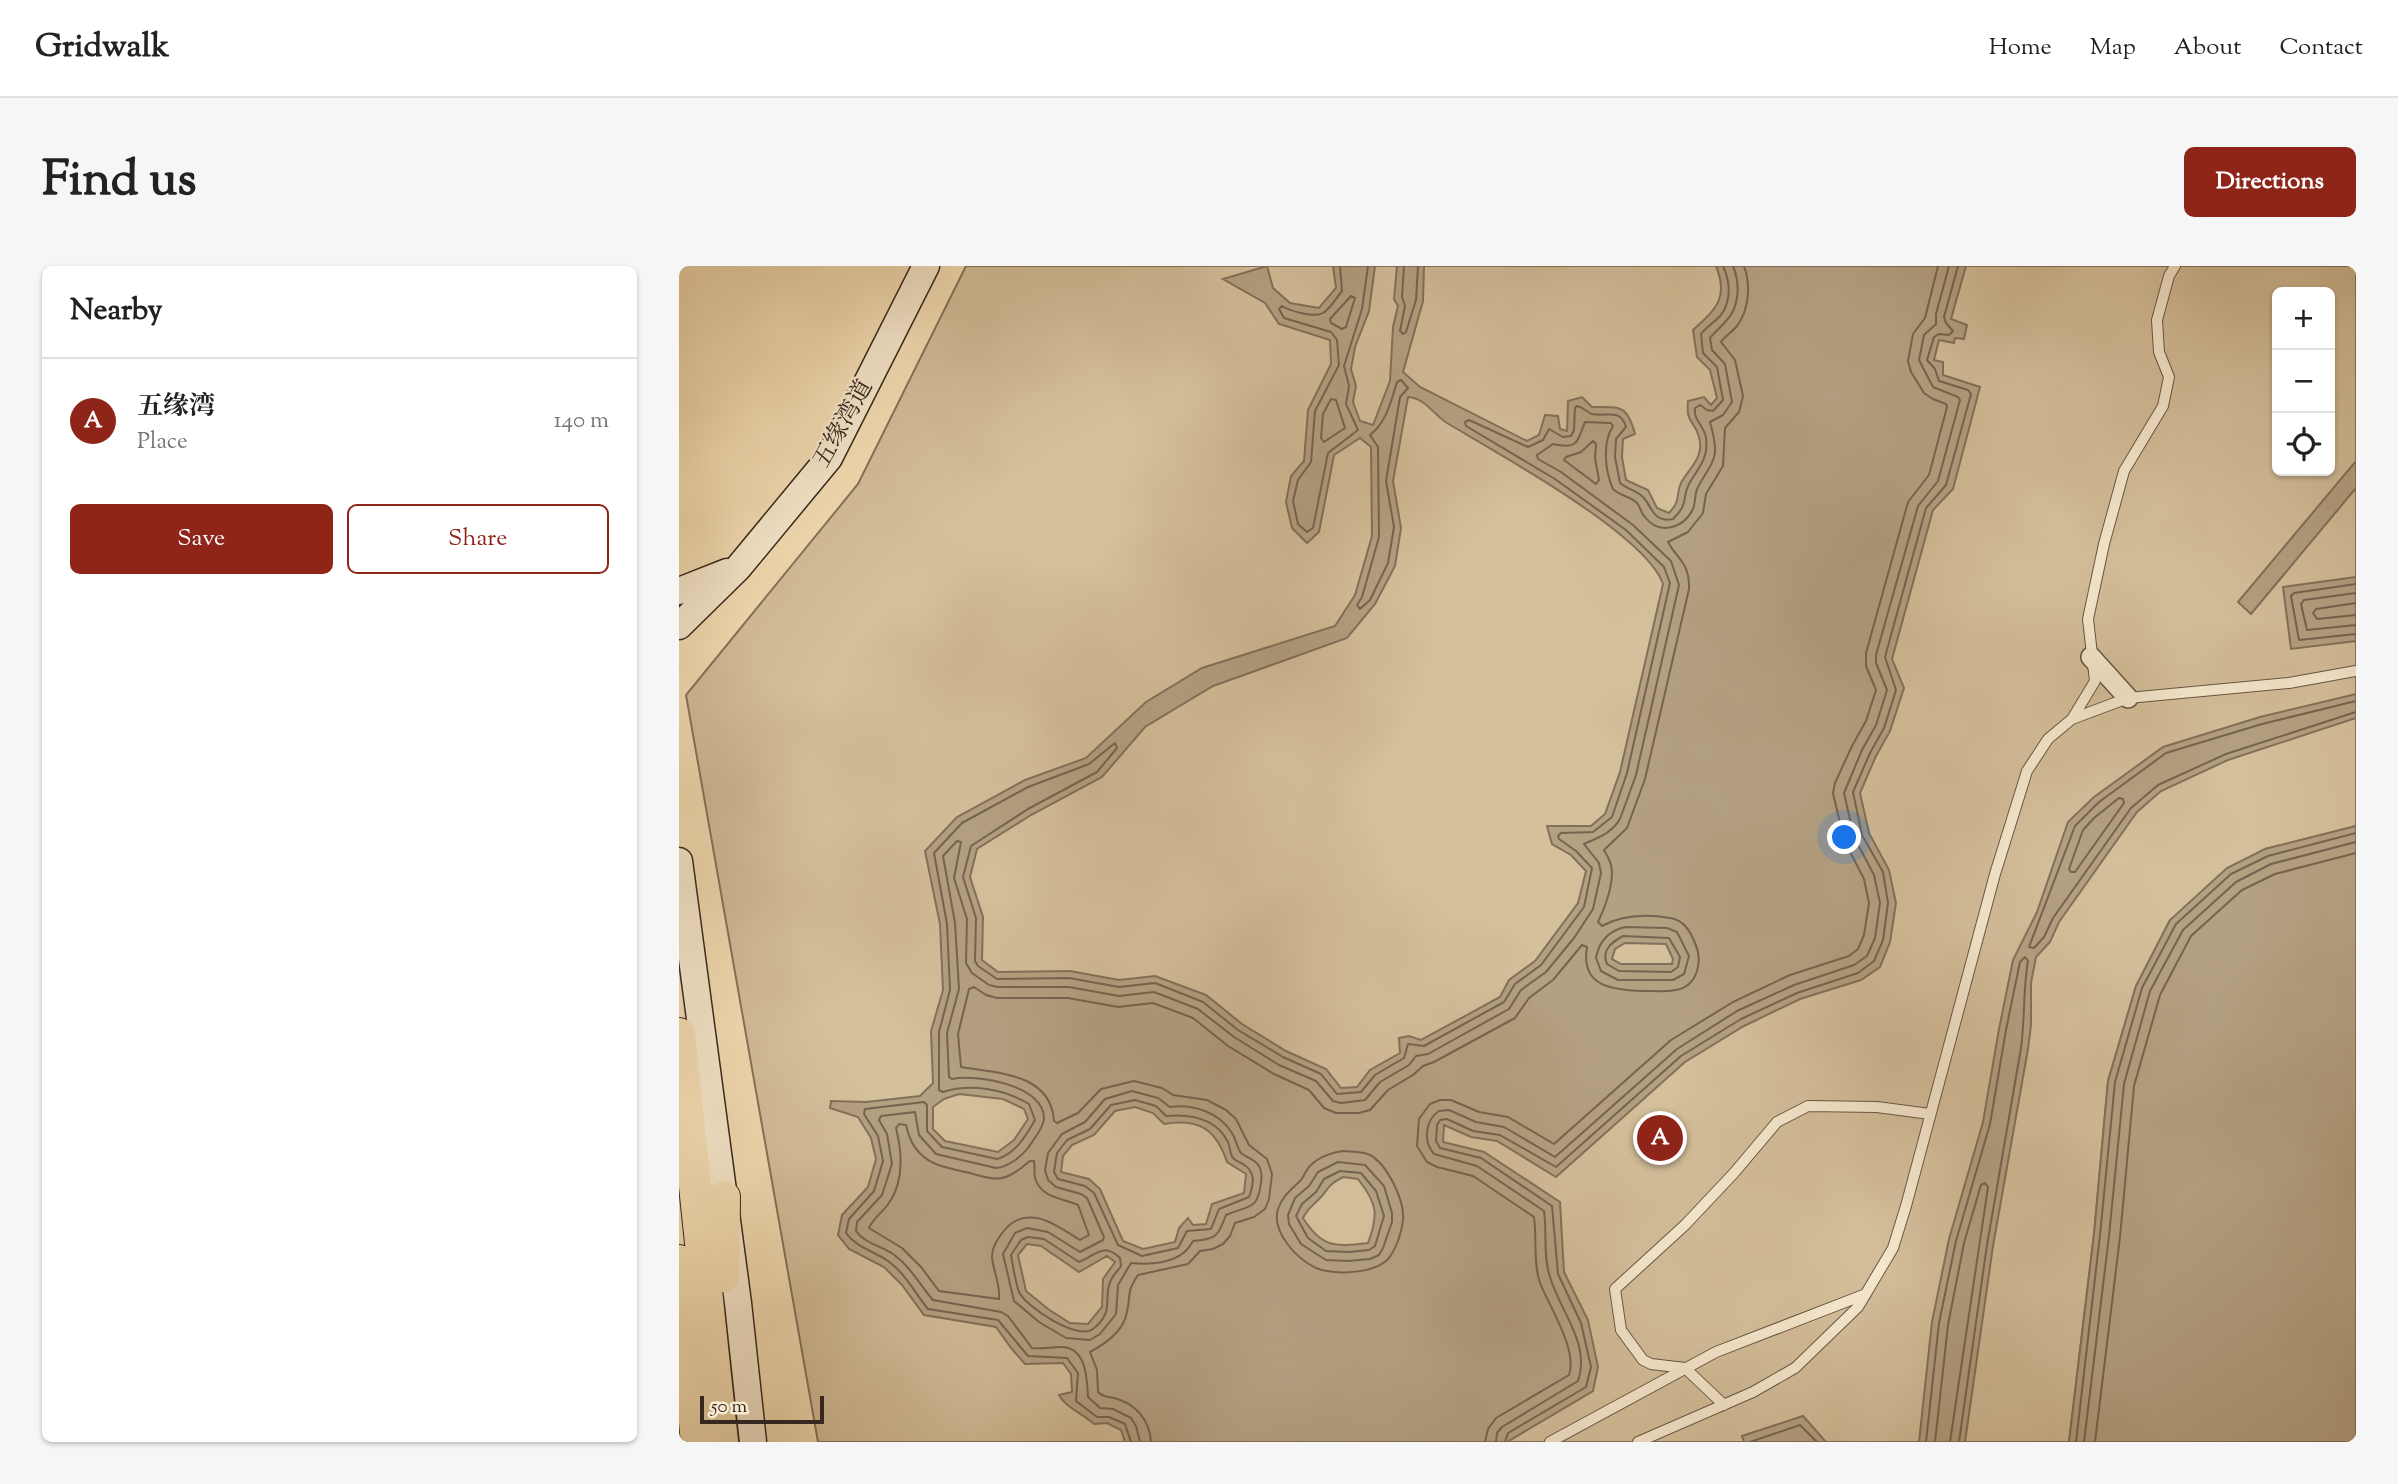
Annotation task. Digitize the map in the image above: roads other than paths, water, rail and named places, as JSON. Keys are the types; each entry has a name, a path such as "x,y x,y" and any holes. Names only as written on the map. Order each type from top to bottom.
{"highway":[{"path":"679,1034 711,1202 709,1440"},
{"path":"679,1261 709,1440"},
{"path":"679,1377 709,1440"}],"main road":[{"name":"五缘湾道","path":"679,626 739,568 829,458 926,266"},
{"path":"679,591 739,568"},
{"path":"679,861 711,1202 753,1442"}],"street":[{"path":"2091,657 2128,698"}],"lane":[{"path":"1638,1442 1753,1392 1795,1367 1859,1307 1893,1248 1995,874 2027,771 2048,739 2072,719 2095,681 2088,619 2104,544 2124,471 2163,406 2169,377 2159,352 2157,320 2169,276 2175,266"},
{"path":"2072,719 2128,698 2289,683 2356,671"},
{"path":"1724,1405 1685,1367 1651,1364 1643,1360 1621,1330 1615,1289 1685,1225 1734,1174 1777,1122 1808,1106 1877,1107 1930,1114"},
{"path":"1550,1442 1716,1352 1866,1293"}],"water":[{"path":"1267,266 1273,288 1290,303 1319,308 1336,288 1333,266 1375,266 1369,311 1355,347 1351,369 1356,386 1353,402 1360,421 1373,425 1390,381 1393,327 1398,306 1394,299 1397,266 1424,266 1423,301 1403,372 1420,387 1527,441 1539,435 1545,415 1558,416 1560,429 1567,431 1568,401 1582,397 1592,407 1621,409 1629,417 1635,434 1623,439 1622,457 1626,480 1648,490 1657,508 1669,513 1677,501 1681,483 1700,451 1699,437 1688,414 1688,401 1704,397 1711,405 1717,398 1710,370 1697,357 1693,330 1714,309 1721,295 1716,266 1966,266 1951,319 1967,325 1964,339 1955,338 1954,343 1939,340 1934,360 1943,362 1943,375 1980,387 1953,489 1933,510 1892,659 1904,688 1890,731 1860,793 1869,833 1889,870 1896,903 1890,942 1880,967 1861,980 1800,999 1744,1026 1685,1062 1556,1177 1497,1141 1471,1137 1444,1125 1443,1142 1484,1152 1560,1202 1564,1272 1588,1320 1598,1367 1593,1391 1507,1442 1125,1442 1121,1430 1107,1423 1094,1424 1062,1399 1059,1395 1072,1392 1071,1374 1063,1363 1025,1364 996,1327 924,1315 902,1285 884,1267 849,1249 838,1235 842,1215 868,1187 876,1159 871,1138 858,1117 830,1108 831,1101 866,1102 920,1096 933,1083 931,1031 943,990 940,924 925,851 957,817 1025,780 1086,758 1146,702 1202,668 1335,626 1355,595 1372,536 1371,447 1360,438 1334,455 1319,532 1307,543 1292,528 1286,502 1291,476 1304,461 1308,410 1331,364 1330,340 1279,324 1265,303 1223,279","holes":["1408,397 1414,398 1447,423 1600,519 1651,564 1663,584 1620,772 1605,814 1591,826 1547,826 1552,844 1571,855 1586,871 1578,903 1535,961 1509,980 1500,997 1421,1040 1409,1036 1399,1038 1400,1053 1370,1070 1357,1087 1341,1088 1326,1069 1286,1051 1242,1024 1206,995 1155,976 1119,980 1070,971 998,972 982,960 983,917 970,877 977,849 1031,815 1102,777 1145,727 1213,686 1347,638 1375,604 1395,566 1401,528 1393,481","1625,943 1666,944 1673,959 1672,964 1621,964 1612,959 1615,949","959,1094 1003,1099 1024,1109 1028,1119 1014,1140 998,1152 945,1141 933,1129 933,1107 944,1099","1135,1107 1153,1113 1164,1124 1187,1123 1205,1128 1217,1141 1227,1162 1246,1174 1244,1193 1212,1204 1206,1224 1193,1225 1188,1218 1179,1228 1175,1242 1143,1249 1123,1241 1100,1189 1089,1179 1061,1172 1063,1156 1072,1145 1094,1135 1115,1111","1343,1177 1358,1179 1369,1195 1375,1216 1368,1243 1330,1243 1317,1235 1303,1218 1309,1208","1027,1244 1041,1246 1079,1272 1107,1256 1115,1262 1103,1279 1102,1307 1088,1324 1070,1323 1026,1291 1018,1255"]},
{"path":"2356,461 2356,488 2251,614 2238,602"},
{"path":"2356,577 2356,641 2291,649 2283,587"},
{"path":"2356,694 2356,718 2228,760 2161,791 2137,812 2059,922 2050,942 2036,957 2031,983 2028,1049 1993,1246 1965,1442 1919,1442 1932,1322 1949,1239 1983,1122 2013,960 2037,912 2068,822 2094,797 2163,747 2260,717"},
{"path":"2356,826 2356,1442 2069,1442 2094,1234 2108,1081 2136,986 2170,920 2227,868 2265,849"},
{"path":"1803,1416 1826,1442 1744,1442 1742,1436"}],"place":[{"name":"五缘湾","path":"1660,1138"}]}
